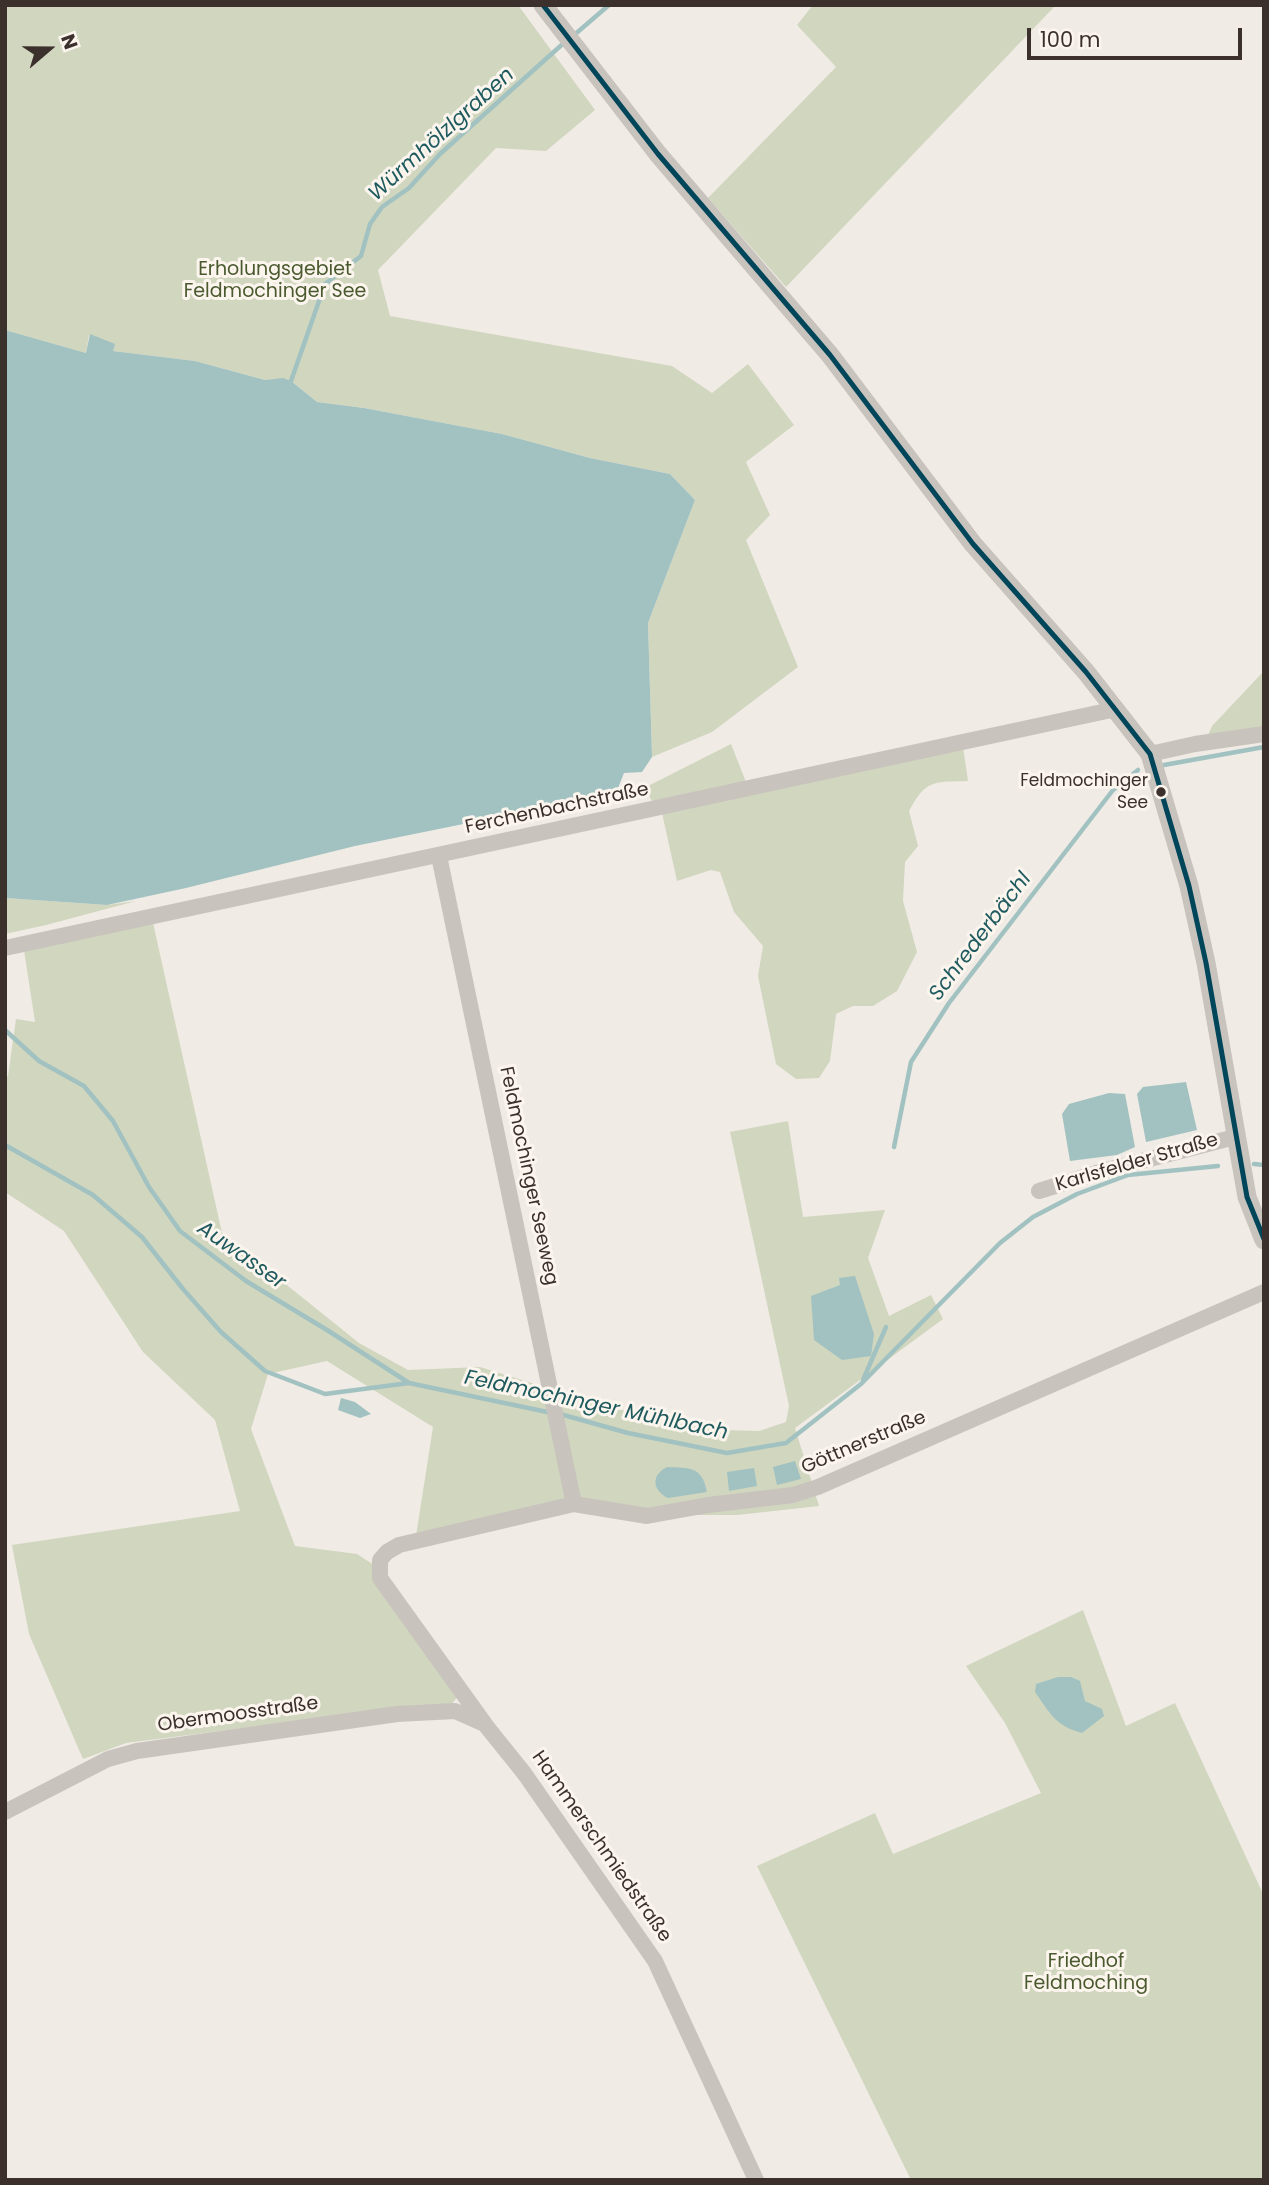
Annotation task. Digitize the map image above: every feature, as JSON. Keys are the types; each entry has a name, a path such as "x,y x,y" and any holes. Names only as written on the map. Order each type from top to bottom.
{"street":[{"name":"Karlsfelder Straße","path":"543,5 658,154 830,355 973,544 1116,709 1150,754 1189,886 1247,1197 1264,1241"},
{"name":"Ferchenbachstraße","path":"5,948 1116,709"},
{"path":"1150,754 1264,734"},
{"name":"Feldmochinger Seeweg","path":"439,856 574,1504"},
{"name":"Karlsfelder Straße","path":"1039,1191 1103,1171 1236,1137"},
{"name":"Göttnerstraße","path":"380,1560 399,1545 574,1504 647,1516 708,1505 793,1495 818,1488 1264,1292"},
{"name":"Hammerschmiedstraße","path":"380,1560 380,1578 487,1727 524,1773 655,1961 756,2180"},
{"name":"Obermoosstraße","path":"5,1812 108,1759 137,1751 397,1714 455,1711 472,1717 487,1727"}],"green space":[{"name":"Erholungsgebiet Feldmochinger See","path":"5,5 518,5 595,110 546,151 496,148 378,270 390,316 672,366 712,393 748,364 794,425 746,462 770,515 746,540 798,667 712,732 652,757 648,623 695,500 670,474 590,458 502,434 317,402 291,381 265,380 195,361 113,351 89,335 86,353 5,330"},
{"path":"813,5 1056,5 786,287 708,198 836,67 797,25"},
{"path":"1264,671 1264,731 1206,740 1212,726"},
{"path":"962,740 968,781 932,784 921,793 909,811 918,846 905,862 903,901 917,952 897,991 873,1006 853,1006 836,1014 830,1061 819,1078 796,1079 776,1064 758,976 763,946 734,912 720,872 711,870 677,881 662,813 650,798 648,786 731,744 748,787"},
{"path":"5,898 107,905 136,901 5,934"},
{"path":"153,923 222,1233 359,1343 408,1370 480,1367 602,1405 669,1422 722,1430 759,1431 786,1422 789,1406 730,1132 788,1121 803,1217 885,1210 868,1258 889,1316 931,1295 943,1319 795,1428 819,1506 737,1515 650,1515 575,1502 416,1536 433,1427 327,1361 268,1374 251,1429 295,1546 357,1554 377,1567 458,1696 451,1705 126,1743 83,1759 29,1634 12,1545 240,1511 215,1420 143,1352 64,1231 5,1192 5,1079 8,1076 16,1019 35,1022 24,950"},
{"name":"Friedhof Feldmoching","path":"1083,1610 1126,1726 1175,1703 1264,1896 1264,2180 911,2180 757,1866 875,1813 893,1854 1041,1793 1005,1723 966,1666"}],"water":[{"path":"5,330 86,353 90,334 115,344 113,351 195,361 265,380 283,378 291,381 317,402 502,434 590,458 670,474 695,500 648,623 652,757 642,772 624,773 616,793 355,846 107,905 5,898"},
{"path":"1186,1082 1197,1130 1146,1142 1137,1094 1143,1087"},
{"path":"1109,1093 1125,1094 1135,1147 1117,1155 1070,1161 1062,1114 1069,1104"},
{"path":"855,1276 874,1334 871,1356 842,1360 814,1340 811,1296 840,1285 839,1278"},
{"path":"341,1398 355,1402 371,1414 360,1418 338,1410"},
{"path":"795,1461 801,1479 777,1485 773,1467"},
{"path":"667,1467 694,1470 702,1477 707,1492 668,1498 663,1495 656,1487 656,1478"},
{"path":"754,1468 757,1486 729,1491 727,1472"},
{"path":"1058,1677 1071,1677 1080,1681 1085,1701 1102,1709 1104,1716 1082,1733 1059,1722 1035,1692 1036,1684"}],"waterway":[{"name":"Würmhölzlgraben","path":"573,36 609,5"},
{"name":"Würmhölzlgraben","path":"291,381 325,284 361,256 370,224 382,207 409,188 440,154 566,41"},
{"name":"Schrederbächl","path":"1164,765 1264,747"},
{"name":"Schrederbächl","path":"894,1147 911,1062 949,1003 1113,790 1138,770"},
{"name":"Auwasser","path":"5,1030 39,1061 84,1086 113,1121 149,1187 180,1231 246,1281 409,1383"},
{"name":"Feldmochinger Mühlbach","path":"5,1145 93,1195 142,1237 221,1332 265,1371 325,1394 409,1383 552,1413"},
{"name":"Feldmochinger Mühlbach","path":"1254,1164 1264,1165"},
{"name":"Feldmochinger Mühlbach","path":"560,1414 628,1433 727,1453 786,1443 861,1384 1000,1243 1033,1217 1077,1194 1128,1175 1218,1166"},
{"name":"Schrederbächl","path":"863,1380 886,1327"}],"transit line":[{"path":"543,5 658,154 830,355 973,544 1086,672 1150,754 1189,886 1206,963 1247,1197 1264,1239"}],"place":[{"name":"Feldmochinger See","path":"1161,792"}]}
